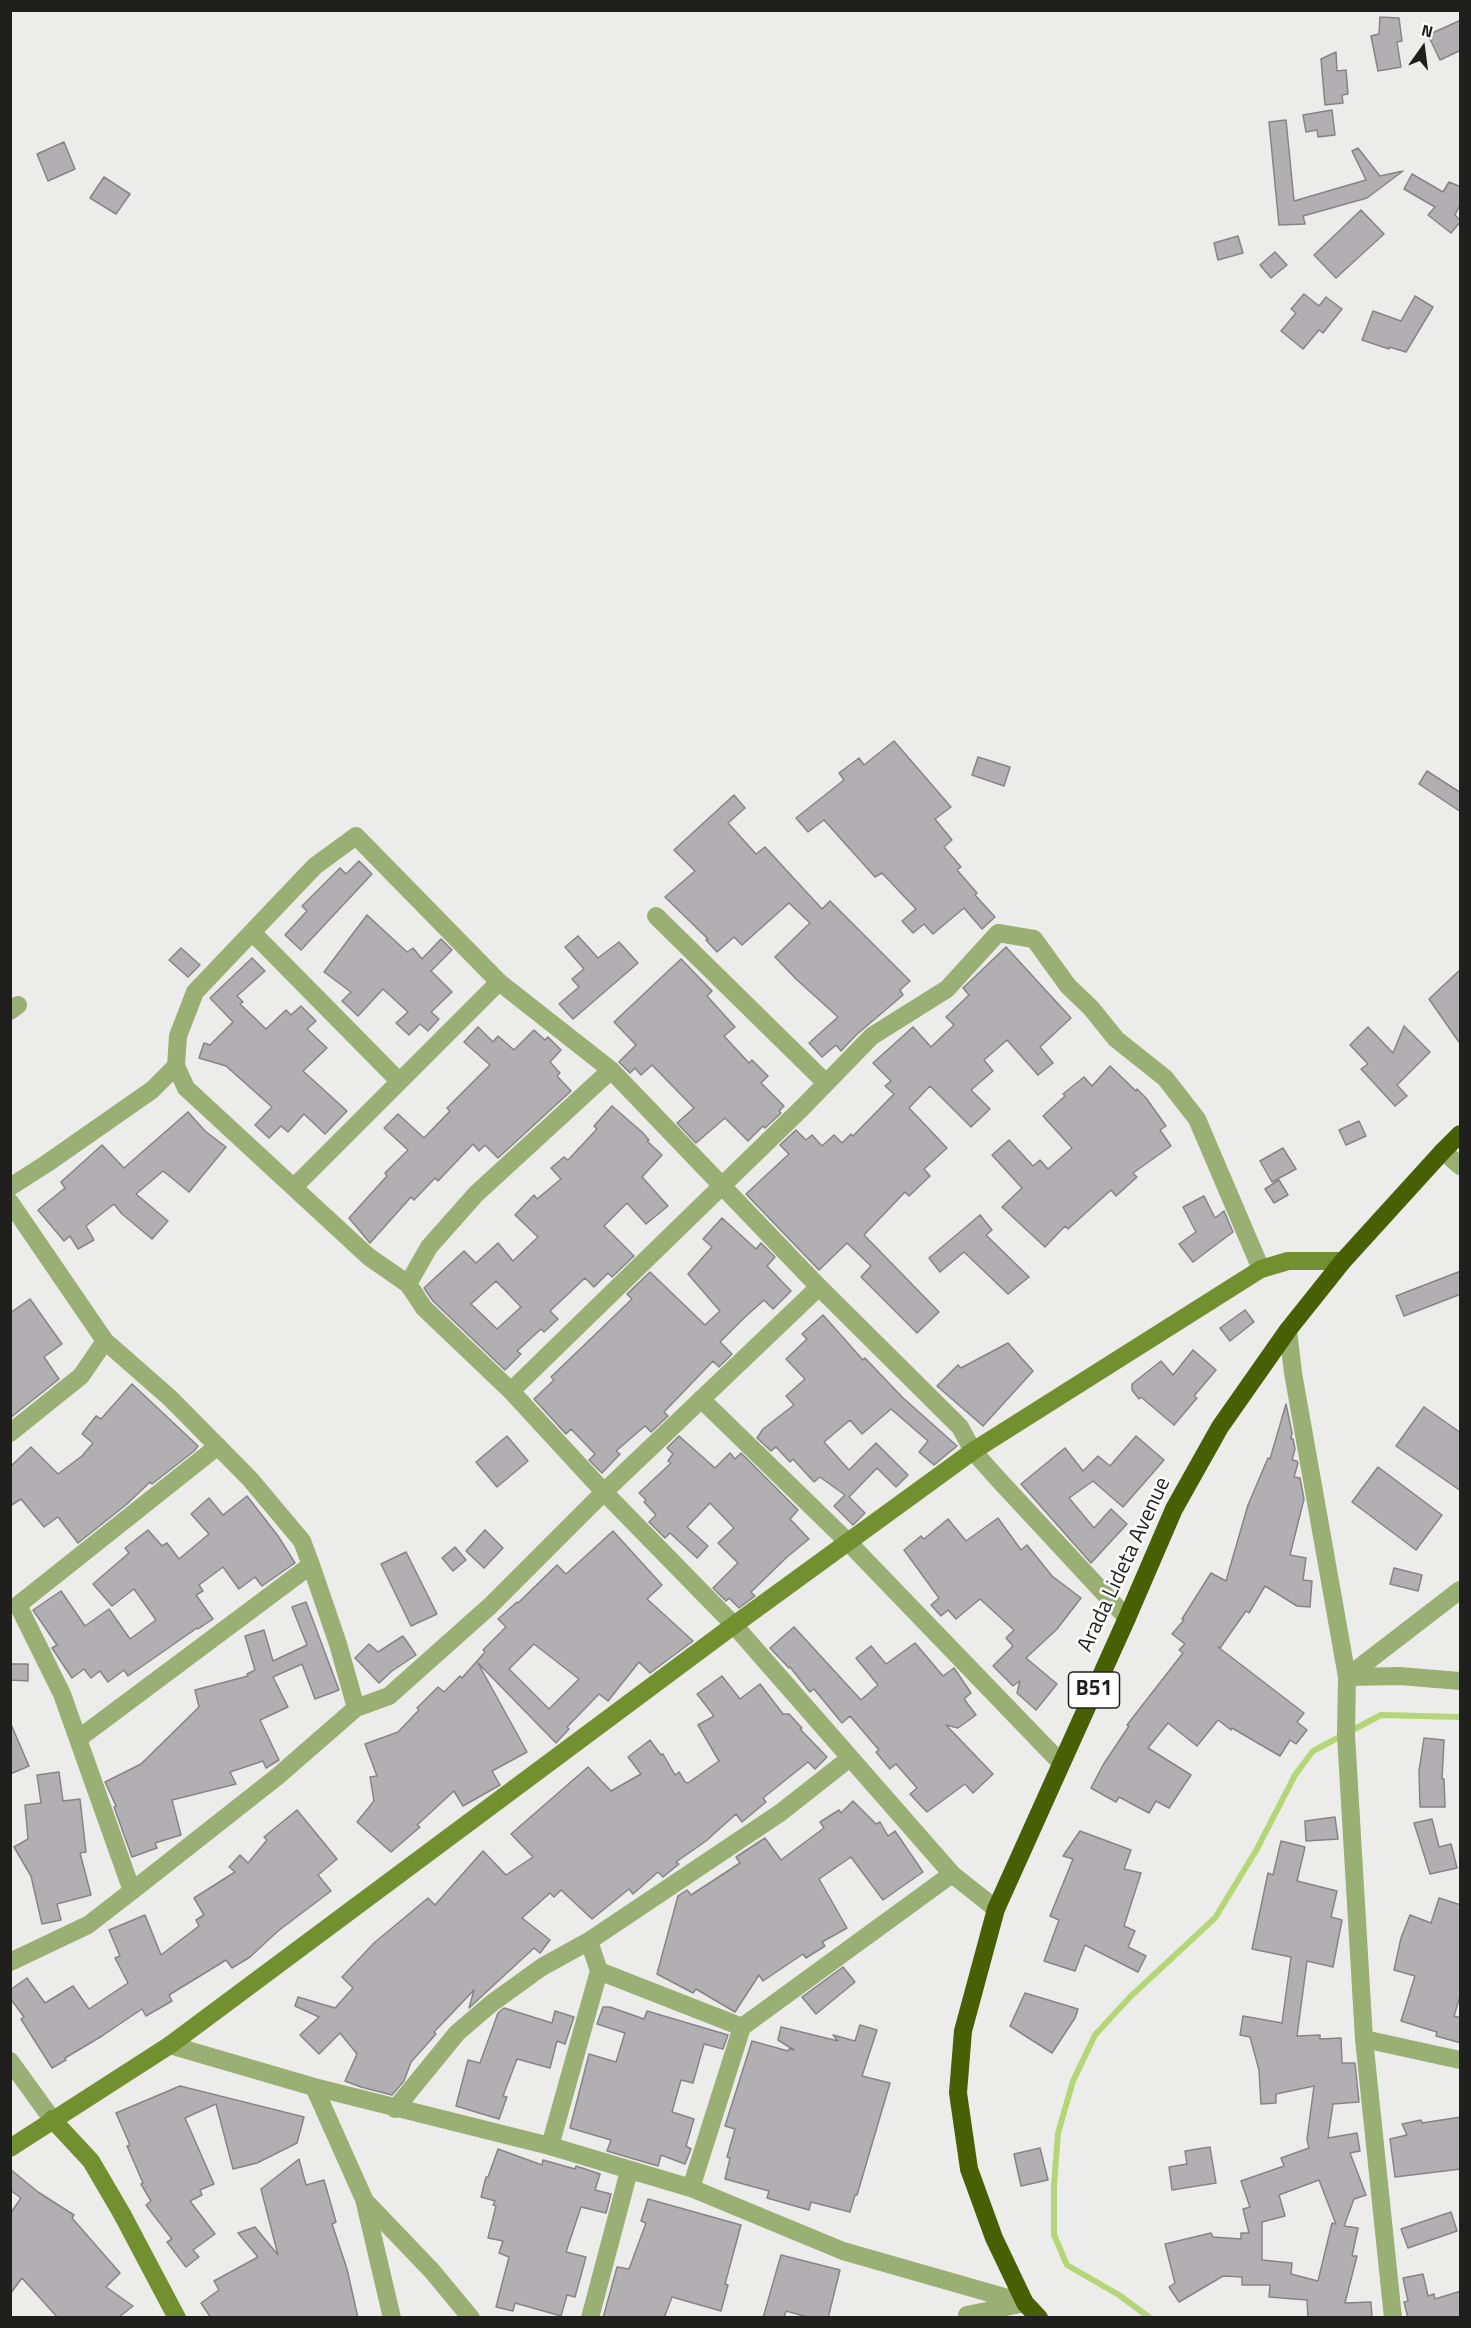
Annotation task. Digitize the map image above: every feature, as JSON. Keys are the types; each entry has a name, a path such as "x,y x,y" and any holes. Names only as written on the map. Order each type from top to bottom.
{"highway":[{"name":"Arada Lideta Avenue","path":"1039,2318 1025,2303 994,2238 969,2169 958,2093 963,2031 996,1909 1174,1509 1220,1427 1288,1330 1343,1261 1461,1134"}],"main road":[{"path":"10,2148 170,2045 734,1625 974,1451 1261,1269 1288,1261 1343,1261"},
{"path":"52,2120 91,2161 177,2318"}],"street":[{"path":"996,1909 952,1874 734,1625 604,1492 511,1391 424,1308 408,1284 369,1257 186,1088 176,1066 178,1036 195,993 315,866 356,837 499,982 611,1070 819,1287 960,1427 974,1451 1127,1618"},
{"path":"656,916 826,1083"},
{"path":"252,932 399,1081"},
{"path":"511,1391 872,1036 947,989 998,933 1034,939 1068,986 1091,1008 1116,1039 1165,1078 1197,1119 1261,1269"},
{"path":"294,1187 499,982"},
{"path":"10,1186 46,1164 152,1090 176,1066"},
{"path":"408,1284 429,1246 476,1194 611,1070"},
{"path":"1443,1151 1461,1166"},
{"path":"10,1202 105,1341 170,1398 218,1446 250,1479 302,1541 338,1644 356,1708"},
{"path":"10,1962 88,1925 278,1776 356,1708 389,1696 490,1606 604,1492 819,1287"},
{"path":"1288,1330 1293,1373 1347,1677 1346,1735 1364,2039 1393,2318"},
{"path":"10,1433 81,1376 105,1341"},
{"path":"701,1399 848,1542 1061,1763"},
{"path":"132,1891 62,1694 18,1605 218,1446"},
{"path":"78,1739 311,1565"},
{"path":"1347,1677 1461,1590"},
{"path":"1347,1677 1400,1676 1461,1681"},
{"path":"395,2109 457,2033 492,2003 542,1967 589,1941 780,1813 850,1758"},
{"path":"691,2188 742,2027 952,1874"},
{"path":"550,2146 599,1971 589,1941"},
{"path":"599,1971 742,2027"},
{"path":"1364,2039 1461,2060"},
{"path":"170,2045 395,2109 550,2146 691,2188 843,2251 1025,2303"},
{"path":"10,2061 52,2120"},
{"path":"314,2087 364,2199 392,2318"},
{"path":"590,2318 629,2171"},
{"path":"364,2199 432,2271 471,2318"},
{"path":"967,2318 967,2315 1025,2303"}],"building":[{"path":"1380,17 1399,18 1402,41 1397,42 1401,67 1378,71 1371,36 1379,34"},
{"path":"1461,20 1461,50 1440,60 1428,35"},
{"path":"1336,52 1337,71 1346,70 1348,94 1342,95 1343,103 1325,105 1321,59"},
{"path":"1332,110 1335,135 1318,137 1317,130 1306,132 1303,115"},
{"path":"1286,120 1294,201 1366,180 1352,151 1358,148 1380,176 1403,171 1367,198 1303,216 1305,224 1279,225 1269,122"},
{"path":"64,142 75,169 48,181 37,154"},
{"path":"1412,174 1443,192 1449,182 1461,187 1461,203 1455,215 1461,221 1451,233 1428,215 1435,207 1404,189"},
{"path":"104,177 130,194 116,214 90,198"},
{"path":"1361,210 1384,234 1336,278 1314,255"},
{"path":"1238,236 1243,253 1218,260 1214,243"},
{"path":"1275,252 1287,265 1271,278 1260,265"},
{"path":"1304,294 1319,306 1326,297 1342,309 1323,333 1319,330 1303,349 1281,331 1296,313 1291,309"},
{"path":"1415,296 1433,307 1406,352 1362,340 1373,311 1401,321"},
{"path":"894,741 951,807 935,819 952,840 944,847 961,867 957,870 995,917 982,929 964,908 933,934 924,924 913,933 902,921 916,909 882,873 875,877 824,820 808,832 796,818 844,780 839,773 859,758 864,765"},
{"path":"978,757 1010,767 1004,786 972,775"},
{"path":"1427,771 1461,793 1461,812 1419,784"},
{"path":"734,795 745,808 728,823 756,854 765,847 822,909 830,901 910,981 900,990 903,995 856,1035 841,1051 836,1045 822,1057 809,1043 838,1017 775,957 810,923 789,903 742,945 734,937 717,952 706,940 708,939 665,897 695,871 674,850"},
{"path":"359,861 372,874 301,950 285,935 307,911 302,906 340,868 346,874"},
{"path":"367,915 407,952 413,948 422,959 441,939 452,950 431,971 452,992 431,1012 439,1019 428,1031 420,1024 409,1035 396,1023 408,1012 383,989 358,1016 342,1001 351,992 324,972"},
{"path":"578,936 598,958 619,942 638,963 573,1019 559,1004 579,987 572,979 584,969 565,947"},
{"path":"1006,947 1071,1018 1040,1047 1053,1063 1038,1075 1007,1040 984,1060 993,1071 971,1090 990,1109 971,1127 930,1086 909,1108 947,1148 924,1169 930,1176 909,1196 905,1192 864,1235 939,1312 917,1333 861,1277 871,1266 847,1243 819,1270 746,1194 789,1154 780,1145 796,1130 806,1140 812,1135 822,1146 834,1135 842,1143 851,1134 853,1136 894,1094 885,1086 891,1081 873,1063 913,1027 931,1047 954,1025 946,1017 969,995 963,988"},
{"path":"181,948 200,965 188,977 169,960"},
{"path":"252,958 265,971 237,996 243,1002 240,1004 266,1029 286,1010 291,1015 301,1006 316,1021 307,1029 327,1048 303,1071 347,1111 325,1134 304,1114 288,1132 281,1126 269,1138 255,1125 272,1107 226,1066 199,1058 204,1043 210,1045 233,1022 210,998"},
{"path":"681,959 712,991 707,996 735,1027 724,1036 749,1063 752,1060 768,1076 761,1083 784,1106 779,1111 781,1113 748,1141 725,1118 696,1143 677,1123 694,1108 652,1065 641,1075 635,1068 630,1073 619,1062 636,1045 614,1022"},
{"path":"1461,969 1461,1045 1429,999"},
{"path":"1404,1026 1430,1052 1397,1085 1407,1096 1395,1106 1361,1069 1368,1064 1350,1045 1368,1027 1393,1053"},
{"path":"478,1027 493,1042 498,1036 514,1050 534,1030 545,1040 548,1037 561,1050 550,1062 560,1073 557,1076 571,1091 498,1158 485,1145 479,1151 473,1144 438,1181 435,1178 414,1200 411,1197 370,1243 349,1218 387,1176 385,1173 408,1150 384,1128 398,1114 424,1138 450,1111 447,1108 490,1065 464,1042"},
{"path":"1110,1066 1146,1098 1166,1126 1160,1130 1171,1146 1133,1173 1137,1177 1116,1196 1111,1190 1068,1229 1065,1226 1045,1247 1002,1207 1022,1188 992,1155 1009,1140 1033,1166 1040,1160 1048,1169 1072,1148 1043,1116 1065,1096 1063,1094 1084,1077 1092,1086"},
{"path":"612,1106 642,1132 649,1140 647,1141 662,1155 642,1177 668,1206 646,1224 627,1203 604,1226 634,1256 612,1277 608,1273 594,1287 585,1278 550,1311 558,1319 544,1332 541,1329 517,1351 521,1354 505,1370 433,1301 424,1288 464,1251 476,1263 498,1243 513,1261 538,1237 515,1215 534,1195 537,1199 561,1179 551,1168 564,1157 568,1160 597,1129 594,1126","holes":["496,1281 521,1307 497,1329 471,1304"]},
{"path":"188,1112 205,1131 226,1147 189,1192 163,1171 136,1194 168,1221 152,1239 122,1214 114,1204 86,1226 94,1240 78,1249 70,1236 64,1241 38,1210 65,1188 61,1182 102,1145 124,1168"},
{"path":"1359,1121 1366,1136 1346,1145 1339,1130"},
{"path":"1283,1148 1296,1169 1272,1182 1260,1161"},
{"path":"1279,1180 1288,1195 1274,1203 1265,1189"},
{"path":"1204,1196 1215,1218 1224,1211 1233,1232 1193,1262 1179,1244 1196,1232 1183,1207"},
{"path":"980,1215 992,1230 986,1235 1029,1277 1008,1294 964,1252 940,1272 929,1258"},
{"path":"722,1218 756,1249 761,1243 775,1257 767,1266 791,1291 773,1309 764,1300 744,1318 720,1342 732,1354 719,1367 713,1361 664,1412 668,1416 651,1432 645,1426 616,1451 620,1454 602,1473 589,1460 595,1454 571,1429 566,1434 534,1399 554,1380 551,1377 632,1299 627,1294 650,1272 705,1325 720,1311 688,1274 712,1247 703,1239"},
{"path":"1461,1271 1461,1294 1404,1316 1396,1296"},
{"path":"30,1299 62,1344 44,1357 59,1379 10,1418 10,1313"},
{"path":"1245,1310 1254,1322 1230,1341 1220,1328"},
{"path":"823,1315 863,1360 865,1358 902,1397 957,1446 934,1465 919,1452 928,1441 891,1409 862,1434 850,1420 824,1442 849,1470 876,1443 908,1475 896,1487 877,1468 849,1497 865,1513 853,1525 834,1506 845,1495 820,1477 814,1482 793,1459 790,1462 776,1447 771,1451 757,1438 763,1429 794,1405 786,1396 805,1379 786,1359 807,1339 802,1334"},
{"path":"1008,1343 1033,1371 983,1426 937,1386 958,1365 961,1368"},
{"path":"1193,1350 1216,1370 1194,1396 1197,1398 1174,1425 1141,1397 1139,1399 1132,1390 1132,1384 1161,1361 1173,1375"},
{"path":"132,1384 198,1446 194,1451 152,1484 150,1482 127,1504 78,1543 58,1517 44,1527 21,1499 10,1506 10,1467 31,1447 58,1474 82,1456 93,1443 82,1434 96,1416 101,1419"},
{"path":"1286,1404 1292,1433 1291,1439 1293,1439 1295,1449 1292,1460 1298,1463 1294,1477 1300,1478 1304,1499 1290,1555 1306,1558 1303,1580 1312,1581 1310,1607 1297,1606 1265,1586 1249,1613 1246,1611 1220,1648 1218,1647 1304,1713 1297,1722 1307,1730 1296,1744 1290,1740 1280,1756 1232,1728 1231,1730 1218,1720 1197,1746 1168,1723 1148,1748 1191,1775 1169,1808 1156,1801 1149,1813 1119,1797 1116,1802 1091,1788 1129,1726 1127,1725 1183,1653 1179,1650 1185,1644 1172,1634 1184,1620 1182,1619 1211,1573 1226,1581 1248,1505 1268,1458 1270,1459"},
{"path":"1424,1407 1461,1433 1461,1491 1396,1446"},
{"path":"507,1436 528,1461 497,1487 476,1462"},
{"path":"679,1436 715,1468 730,1453 735,1459 741,1453 798,1510 790,1519 809,1539 751,1592 755,1596 739,1608 729,1598 726,1601 713,1588 738,1563 718,1543 734,1528 710,1503 687,1527 708,1546 697,1558 670,1533 665,1538 649,1522 656,1515 639,1493 671,1463 668,1461 673,1454 667,1448"},
{"path":"1136,1436 1164,1460 1123,1507 1093,1481 1069,1498 1094,1528 1111,1509 1127,1524 1091,1563 1021,1484 1065,1448 1083,1471 1098,1456 1110,1466"},
{"path":"1378,1467 1442,1515 1416,1550 1352,1502"},
{"path":"247,1496 278,1536 295,1563 262,1586 255,1577 239,1589 223,1567 199,1585 203,1591 196,1595 213,1619 128,1676 124,1670 108,1682 100,1671 91,1678 84,1669 72,1678 52,1648 57,1645 33,1610 61,1591 85,1626 109,1609 130,1639 156,1620 134,1589 112,1606 93,1584 129,1553 125,1548 148,1530 162,1546 167,1543 179,1559 209,1534 191,1514 209,1498 223,1515"},
{"path":"998,1518 1021,1550 1027,1545 1052,1576 1081,1598 1057,1629 1026,1658 1057,1684 1036,1710 1017,1693 1020,1681 1013,1686 993,1666 1013,1646 1006,1638 1014,1630 980,1599 956,1619 948,1610 941,1616 931,1605 939,1598 904,1550 921,1536 924,1539 948,1519 966,1541"},
{"path":"485,1530 503,1548 484,1568 466,1551"},
{"path":"613,1531 662,1585 647,1599 693,1641 650,1673 639,1662 608,1701 599,1694 567,1727 569,1729 556,1743 478,1663 527,1752 492,1771 500,1785 463,1806 454,1791 417,1825 420,1827 391,1852 357,1822 374,1801 370,1777 377,1776 365,1744 398,1732 438,1687 444,1692 460,1676 462,1678 485,1652 483,1650 506,1627 498,1619 557,1565 566,1574","holes":["534,1644 579,1679 549,1709 509,1669"]},
{"path":"455,1547 466,1560 453,1571 442,1558"},
{"path":"406,1552 437,1614 411,1626 381,1564"},
{"path":"1394,1568 1422,1575 1418,1591 1390,1584"},
{"path":"306,1602 339,1690 315,1699 302,1664 273,1677 288,1707 260,1720 279,1760 266,1768 263,1761 230,1772 236,1784 172,1800 181,1835 155,1843 157,1848 132,1857 114,1807 116,1806 105,1782 141,1764 199,1707 195,1690 248,1676 247,1674 255,1670 245,1636 264,1630 273,1661 307,1645 292,1607"},
{"path":"794,1627 861,1700 878,1685 856,1658 871,1646 886,1664 915,1643 943,1676 954,1668 971,1693 964,1699 976,1715 958,1728 946,1725 993,1774 973,1793 965,1784 927,1812 910,1794 917,1788 896,1764 890,1769 876,1752 879,1750 850,1716 842,1723 814,1689 810,1692 790,1667 770,1648"},
{"path":"403,1636 416,1655 379,1683 355,1658 369,1644 378,1652"},
{"path":"10,1664 28,1664 28,1681 10,1680"},
{"path":"722,1676 740,1699 760,1684 783,1714 789,1714 827,1757 815,1769 808,1762 763,1798 766,1802 742,1822 736,1814 706,1841 676,1862 679,1864 663,1877 658,1872 633,1894 629,1889 592,1919 561,1890 554,1897 550,1893 522,1918 550,1940 540,1953 534,1948 469,2008 474,1990 434,2032 436,2034 411,2062 404,2081 392,2095 345,2081 357,2054 340,2033 319,2054 300,2035 319,2017 295,2006 298,1997 335,2008 353,1988 342,1977 374,1943 428,1898 435,1905 483,1851 506,1875 533,1857 511,1834 588,1767 611,1791 641,1774 628,1757 650,1740 661,1755 663,1754 675,1775 679,1772 688,1783 719,1761 698,1725 714,1716 697,1694"},
{"path":"10,1722 29,1766 10,1774"},
{"path":"1424,1738 1444,1740 1442,1779 1444,1779 1445,1807 1420,1807 1419,1771"},
{"path":"59,1772 63,1801 80,1799 86,1852 80,1853 91,1895 57,1904 61,1920 42,1924 31,1876 14,1847 28,1839 25,1805 41,1803 37,1775"},
{"path":"853,1801 876,1824 880,1822 888,1836 895,1831 923,1872 883,1900 851,1857 819,1879 847,1928 822,1942 825,1946 806,1958 803,1954 763,1981 759,1975 735,2012 696,1989 693,1993 657,1974 678,1896 687,1890 691,1895 740,1863 736,1857 765,1838 781,1860 824,1828 820,1822 839,1810 841,1813"},
{"path":"297,1810 337,1859 318,1875 331,1891 278,1931 250,1957 232,1968 226,1960 169,1995 172,2001 146,2016 142,2009 52,2068 21,2019 24,2017 10,1998 10,1990 27,1978 45,2003 73,1986 89,2009 128,1983 115,1958 120,1956 109,1930 145,1915 161,1955 199,1926 196,1920 204,1915 194,1898 235,1872 229,1867 240,1855 248,1863 267,1840 264,1837"},
{"path":"1335,1817 1338,1839 1306,1841 1305,1821"},
{"path":"1432,1819 1439,1847 1451,1844 1457,1868 1430,1874 1414,1823"},
{"path":"1080,1831 1131,1850 1124,1869 1141,1873 1124,1926 1135,1931 1128,1947 1146,1956 1138,1972 1085,1945 1075,1971 1044,1961 1059,1920 1050,1916 1073,1859 1063,1856"},
{"path":"1281,1841 1305,1847 1297,1881 1337,1891 1331,1917 1342,1920 1333,1967 1307,1961 1297,2036 1320,2035 1320,2039 1341,2038 1342,2063 1355,2063 1359,2102 1333,2104 1328,2138 1357,2133 1360,2151 1350,2153 1366,2195 1354,2199 1344,2226 1358,2228 1352,2256 1357,2256 1345,2303 1371,2302 1372,2318 1308,2318 1307,2300 1269,2297 1270,2285 1242,2285 1242,2277 1223,2276 1179,2302 1169,2287 1175,2283 1165,2244 1211,2233 1213,2237 1241,2239 1241,2233 1249,2233 1243,2209 1250,2207 1241,2181 1284,2166 1281,2158 1309,2148 1307,2139 1314,2086 1276,2094 1276,2103 1261,2104 1259,2070 1250,2037 1240,2035 1243,2016 1282,2023 1291,1957 1252,1949 1268,1873 1273,1875","holes":["1319,2180 1336,2224 1332,2223 1318,2281 1291,2274 1292,2263 1262,2260 1262,2222 1285,2216 1279,2195"]},
{"path":"1439,1898 1461,1905 1461,1993 1454,2016 1461,2018 1461,2043 1436,2036 1437,2032 1401,2021 1415,1976 1394,1970 1401,1938 1410,1915 1431,1923"},
{"path":"843,1967 855,1982 816,2014 802,1997"},
{"path":"1025,1993 1078,2009 1075,2018 1052,2053 1010,2026"},
{"path":"603,2007 610,2007 644,2019 647,2011 728,2035 723,2049 704,2044 693,2083 681,2080 672,2112 694,2119 686,2146 691,2149 685,2164 661,2155 658,2166 607,2151 611,2140 570,2128 589,2054 616,2062 625,2033 597,2024"},
{"path":"504,2008 552,2023 555,2011 574,2017 565,2044 557,2041 550,2068 517,2059 503,2096 507,2097 499,2119 456,2106 468,2060 480,2063 498,2013"},
{"path":"860,2025 877,2030 862,2076 890,2083 850,2212 811,2202 809,2210 767,2198 769,2191 725,2179 730,2158 727,2157 735,2129 725,2126 752,2041 788,2051 789,2049 794,2050 778,2040 781,2027 838,2041 833,2035 855,2041"},
{"path":"180,2086 304,2117 297,2143 257,2163 233,2169 216,2104 185,2118 214,2184 200,2190 202,2195 190,2201 215,2234 193,2250 199,2257 186,2267 167,2242 172,2239 146,2205 151,2201 141,2184 143,2183 127,2146 130,2145 116,2113"},
{"path":"1461,2117 1461,2169 1395,2177 1390,2139 1407,2135 1402,2124"},
{"path":"1210,2147 1216,2183 1172,2190 1169,2167 1187,2164 1185,2151"},
{"path":"1040,2148 1048,2180 1021,2186 1014,2154"},
{"path":"498,2149 542,2165 543,2160 575,2169 576,2166 600,2174 595,2190 611,2194 606,2213 581,2207 566,2252 586,2257 575,2297 567,2295 561,2316 515,2303 513,2311 496,2307 509,2257 499,2253 503,2241 488,2238 496,2206 493,2205 495,2201 481,2197 486,2177 488,2177"},
{"path":"299,2159 306,2185 324,2180 336,2222 332,2224 347,2269 358,2318 211,2318 201,2303 219,2290 214,2281 258,2257 238,2233 255,2227 278,2255 261,2189"},
{"path":"10,2169 38,2192 74,2215 72,2218 120,2273 106,2287 133,2306 118,2318 58,2318 22,2278 10,2294 10,2214 21,2198 10,2190"},
{"path":"648,2199 741,2225 725,2284 728,2285 721,2311 672,2297 664,2318 603,2318 617,2267 629,2269 646,2223 641,2221"},
{"path":"1451,2212 1457,2231 1408,2248 1401,2229"},
{"path":"781,2255 840,2270 828,2318 811,2318 786,2311 784,2318 763,2318"},
{"path":"1423,2274 1428,2296 1434,2294 1435,2299 1461,2291 1461,2318 1408,2318 1404,2302 1408,2301 1403,2278"}],"waterway":[{"path":"1150,2318 1119,2295 1067,2265 1054,2235 1054,2186 1058,2133 1073,2081 1095,2035 1130,1997 1215,1918 1257,1849 1295,1775 1313,1751 1381,1715 1460,1717"}]}
